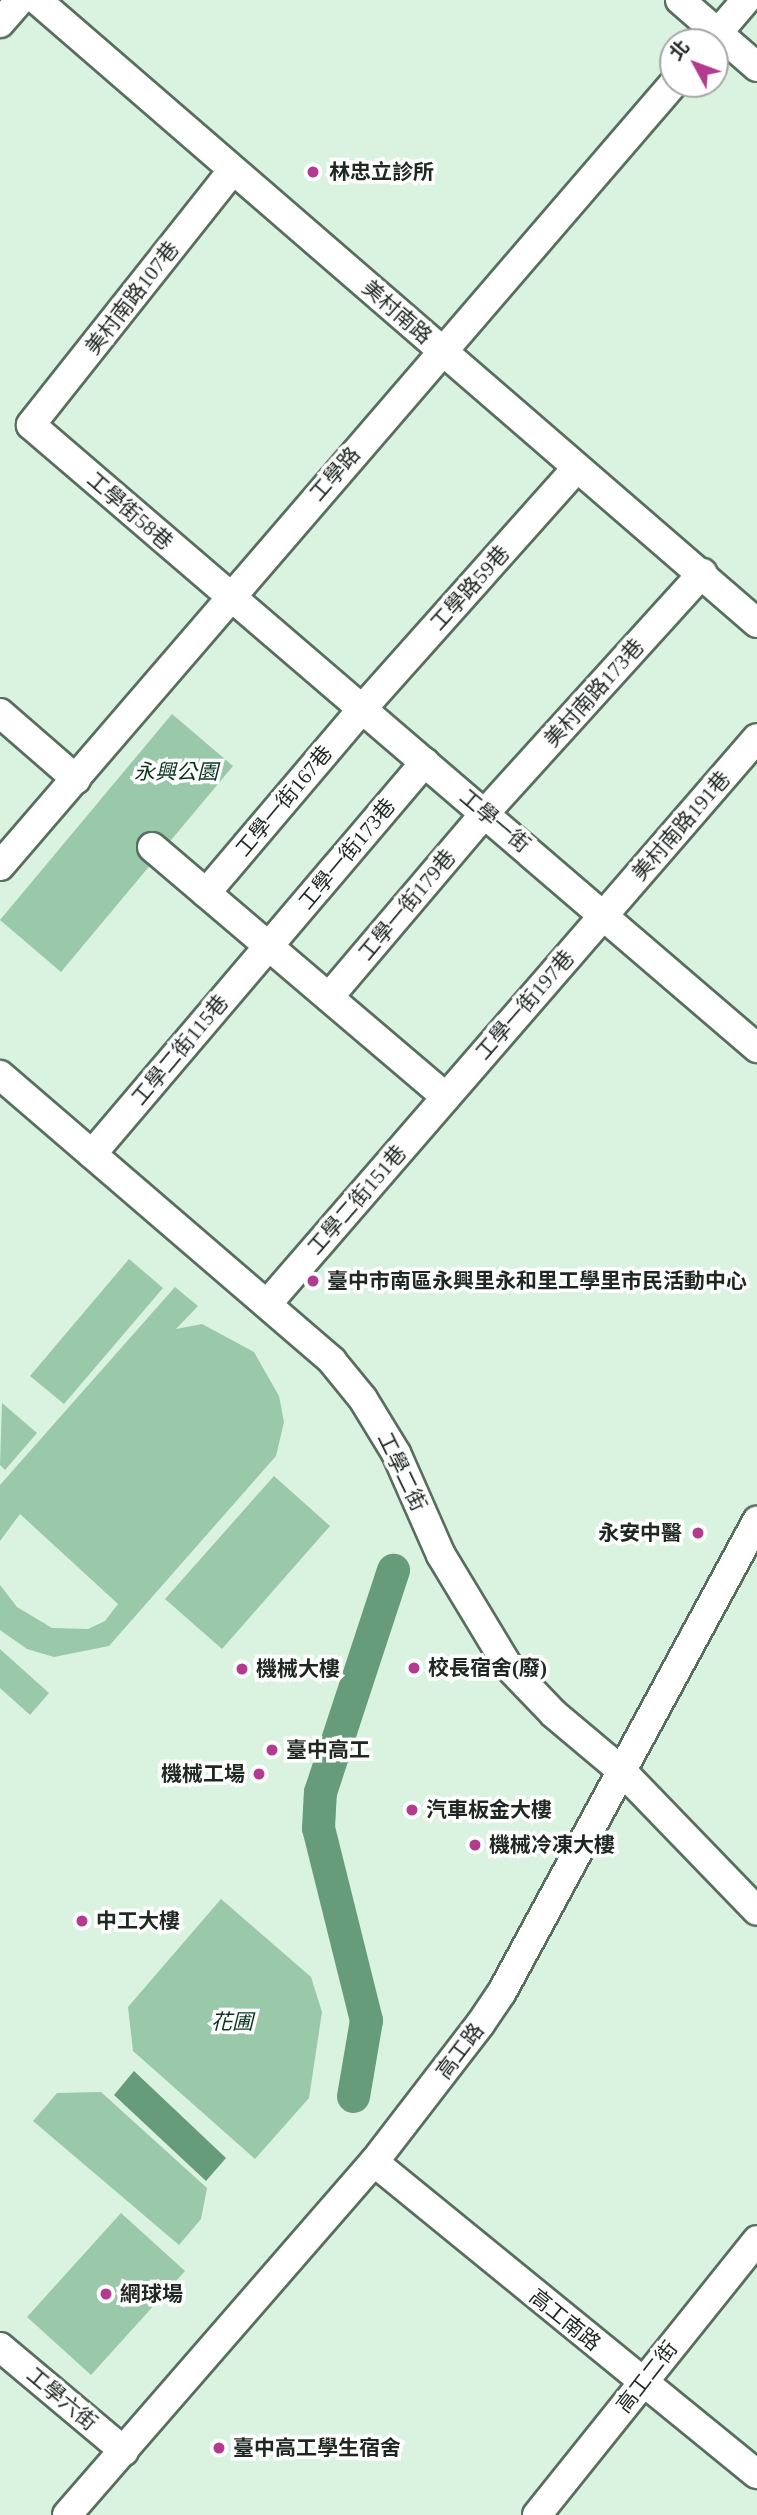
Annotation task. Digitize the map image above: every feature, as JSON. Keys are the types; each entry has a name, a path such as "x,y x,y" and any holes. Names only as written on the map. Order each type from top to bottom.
{"street":[{"path":"0,23 20,0"},
{"name":"美村南路","path":"37,0 757,623"},
{"path":"680,0 706,28"},
{"path":"722,28 746,0"},
{"path":"729,47 757,67"},
{"name":"工學路","path":"0,866 441,350 661,98"},
{"name":"美村南路107巷","path":"31,425 232,171"},
{"name":"工學街58巷","path":"31,425 230,597"},
{"name":"工學路59巷","path":"362,709 577,467"},
{"name":"美村南路173巷","path":"485,813 702,573"},
{"name":"工學一街","path":"230,597 604,914 757,1048"},
{"name":"工學一街167巷","path":"206,893 362,709"},
{"path":"0,713 76,779"},
{"name":"美村南路191巷","path":"604,914 757,737"},
{"name":"工學一街173巷","path":"269,946 425,762"},
{"name":"工學一街179巷","path":"329,997 485,813"},
{"path":"152,847 446,1097"},
{"name":"工學一街197巷","path":"446,1097 604,914"},
{"name":"工學二街115巷","path":"92,1154 269,946"},
{"name":"工學二街","path":"0,1075 268,1303 332,1361 363,1399 396,1453 441,1555 508,1666 554,1714 622,1770 757,1911"},
{"name":"工學二街151巷","path":"268,1303 446,1097"},
{"name":"高工路","path":"68,2515 374,2162 502,1992 757,1521"},
{"name":"高工南路","path":"374,2162 757,2474"},
{"name":"高工二街","path":"537,2515 757,2240"},
{"name":"工學六街","path":"0,2347 124,2451"}],"green space":[{"name":"永興公園","path":"172,714 233,766 61,972 0,920"},
{"path":"129,1259 163,1288 64,1404 30,1376"},
{"path":"175,1287 198,1306 176,1329 202,1324 254,1352 279,1396 284,1422 276,1456 109,1646 54,1657 27,1649 0,1630 0,1585 17,1607 52,1628 88,1629 105,1621 118,1604 20,1514 0,1541 0,1485"},
{"path":"2,1403 37,1433 5,1470 0,1465"},
{"path":"274,1476 330,1526 222,1649 165,1599"},
{"path":"0,1649 49,1693 30,1715 0,1688"},
{"name":"花圃","path":"221,1899 311,1977 322,2012 309,2098 255,2159 133,2051 128,2007"},
{"path":"101,2092 207,2188 201,2219 179,2245 33,2121 57,2093"},
{"name":"網球場","path":"121,2213 185,2271 91,2375 27,2317"}],"shaded area":[{"path":"134,2071 226,2158 206,2181 114,2095"}],"waterway":[{"path":"353,2096 366,2020 318,1828 320,1792 393,1570"}],"place":[{"name":"林忠立診所","path":"313,172"},
{"name":"臺中市南區永興里永和里工學里市民活動中心","path":"313,1281"},
{"name":"永安中醫","path":"698,1533"},
{"name":"校長宿舍(廢)","path":"414,1668"},
{"name":"機械大樓","path":"242,1669"},
{"name":"臺中高工","path":"272,1750"},
{"name":"機械工場","path":"259,1774"},
{"name":"汽車板金大樓","path":"412,1810"},
{"name":"機械冷凍大樓","path":"475,1845"},
{"name":"中工大樓","path":"82,1921"},
{"name":"網球場","path":"106,2294"},
{"name":"臺中高工學生宿舍","path":"219,2448"}]}
